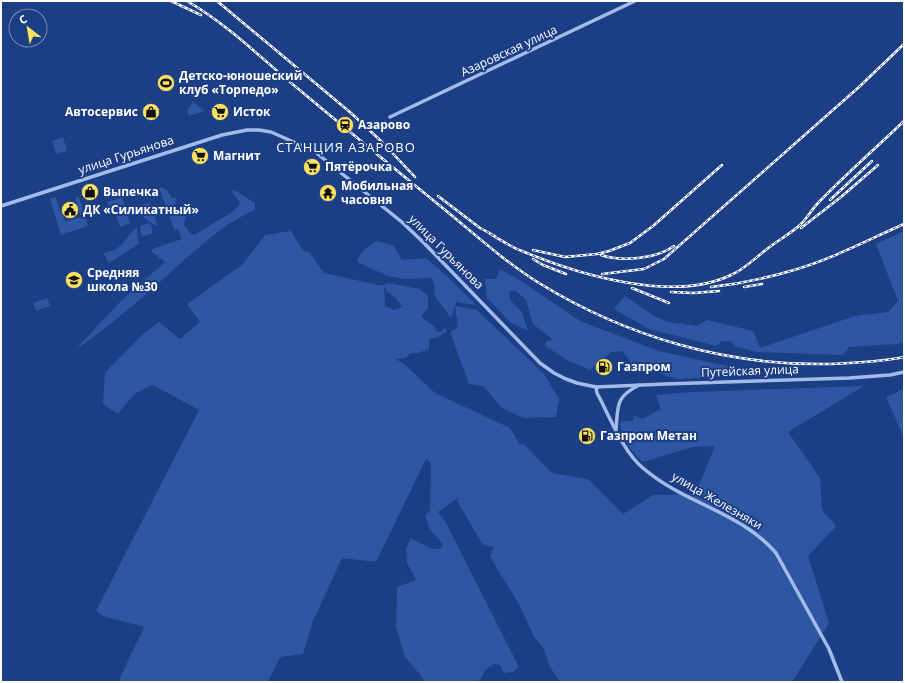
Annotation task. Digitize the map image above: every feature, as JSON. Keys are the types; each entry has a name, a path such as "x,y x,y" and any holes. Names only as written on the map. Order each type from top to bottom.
{"street":[{"name":"Азаровская улица","path":"390,117 635,1"},
{"name":"улица Гурьянова","path":"1,206 222,135 248,130 271,132 314,151 403,223 513,333 540,363 554,373 577,383 596,387"},
{"name":"Путейская улица","path":"596,387 640,384 849,378 890,375 904,372"},
{"path":"616,429 617,410 620,401 627,391 640,384"},
{"name":"улица Железняки","path":"596,387 597,393 632,458 643,468 666,484 752,530 776,553 829,649 842,682"}],"shaded area":[{"path":"193,102 205,111 189,116 187,110"},
{"path":"63,137 67,151 56,154 52,141"},
{"path":"161,187 167,190 172,198 176,198 174,210 176,213 186,214 184,225 190,233 194,235 234,211 240,203 231,191 234,190 255,203 255,210 235,220 217,232 130,307 75,350 122,300 165,262 151,251 155,248 182,239 178,229 175,231 159,188"},
{"path":"56,197 65,222 81,217 75,198 79,197 88,226 61,235 50,199"},
{"path":"122,198 126,207 111,212 107,202"},
{"path":"149,203 158,226 148,221 142,215 137,205"},
{"path":"125,208 130,223 120,227 115,212"},
{"path":"148,223 151,225 153,233 144,236 141,235 140,226"},
{"path":"137,227 138,240 140,243 109,263 103,253 118,248"},
{"path":"291,231 303,250 310,253 324,273 383,286 388,283 420,289 428,296 428,308 421,317 434,326 436,331 440,332 446,327 446,332 438,337 429,339 429,349 418,353 410,353 406,358 396,359 404,364 435,393 510,428 520,445 524,444 552,473 588,479 623,514 653,495 695,494 715,446 693,447 643,462 628,445 620,424 622,421 633,421 634,415 642,419 661,409 656,395 693,392 864,386 788,432 820,478 822,510 836,526 808,556 829,623 792,682 560,682 550,667 544,649 534,637 520,606 490,557 494,547 483,545 457,501 459,497 438,512 445,521 519,667 513,672 504,673 500,665 494,664 485,670 477,682 424,682 422,677 405,657 396,627 397,587 416,580 407,563 406,548 411,538 432,549 441,548 443,544 430,530 425,515 430,511 431,463 426,459 376,562 342,558 313,621 303,654 280,657 268,682 118,682 144,627 103,616 96,611 199,410 153,385 134,394 118,414 103,404 105,373 143,334 159,322 180,339 200,322 187,304 243,264 265,235","holes":["384,286 387,292 396,298 402,307 394,310 385,306"]},
{"path":"904,231 904,342 897,344 849,347 843,355 758,352 737,347 731,341 722,341 716,346 649,329 614,309 625,296 656,317 668,322 697,326 707,320 753,331 760,348 855,316 888,312 898,301 876,244"},
{"path":"376,241 393,245 402,260 426,258 476,305 456,302 451,318 434,295 435,288 432,278 405,279 388,276 357,262 362,252"},
{"path":"500,269 521,281 580,321 659,351 736,368 729,376 678,379 634,366 622,351 611,352 590,370 567,360 545,346 546,341 553,340 533,324 526,300 516,291 509,291 510,300 522,312 528,331 510,322 487,298 485,279 496,279"},
{"path":"47,298 50,306 36,311 33,303"},
{"path":"455,306 477,310 544,374 559,399 556,417 523,418 502,408 483,386 469,384 450,332 458,327"},
{"path":"904,389 904,438 886,397"}],"railway":[{"path":"171,1 201,15"},
{"path":"187,1 218,21 320,107 527,276 607,319 643,333 679,344 753,360 829,364 857,363 904,357"},
{"path":"217,1 351,113 381,141 415,177"},
{"path":"602,274 644,269 664,259 859,87 904,44"},
{"path":"490,234 514,248 571,269 598,277 654,286 682,286 708,283 741,270 797,227 850,171 904,121"},
{"path":"830,200 872,161"},
{"path":"533,250 565,257 597,254 630,243 653,226 722,165"},
{"path":"801,228 841,197 878,165"},
{"path":"438,196 480,228 495,236"},
{"path":"711,287 763,278 808,266 904,224"},
{"path":"601,255 628,259 638,258 658,254 674,246"},
{"path":"533,259 543,265 566,274"},
{"path":"744,287 762,284"},
{"path":"632,288 669,303"},
{"path":"671,292 693,293 719,291"}],"place":[{"name":"Детско-юношеский клуб «Торпедо»","path":"166,83"},
{"name":"Автосервис","path":"151,112"},
{"name":"Исток","path":"220,112"},
{"name":"Азарово","path":"345,125"},
{"name":"Магнит","path":"200,156"},
{"name":"Пятёрочка","path":"312,167"},
{"name":"Выпечка","path":"90,192"},
{"name":"Мобильная часовня","path":"328,193"},
{"name":"ДК «Силикатный»","path":"70,210"},
{"name":"Средняя школа №30","path":"74,280"},
{"name":"Газпром","path":"604,367"},
{"name":"Газпром Метан","path":"587,436"}],"district":[{"name":"СТАНЦИЯ АЗАРОВО","path":"346,147"}]}
